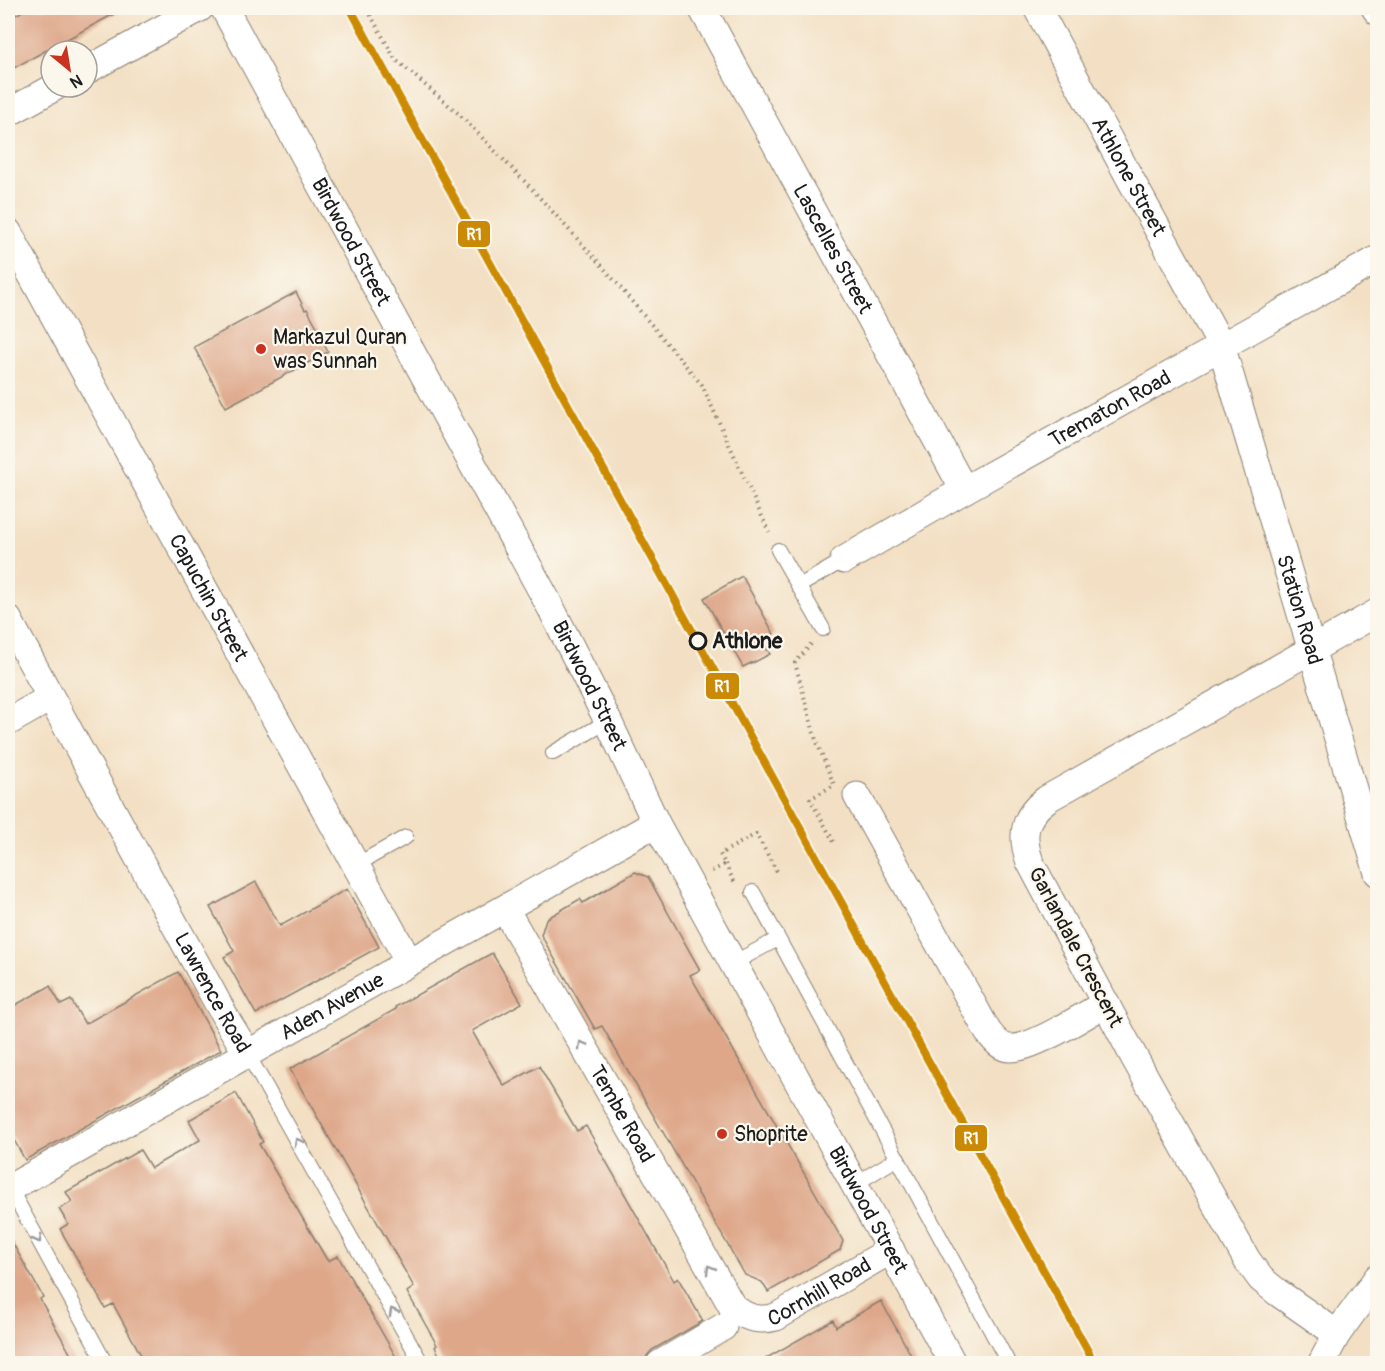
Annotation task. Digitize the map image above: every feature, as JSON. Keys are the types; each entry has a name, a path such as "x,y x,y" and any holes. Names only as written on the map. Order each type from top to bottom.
{"street":[{"path":"99,63 200,8"},
{"name":"Birdwood Street","path":"224,8 546,598 656,823 953,1364"},
{"name":"Lascelles Street","path":"702,8 964,490"},
{"name":"Athlone Street","path":"1037,8 1221,345"},
{"path":"1375,8 1377,12"},
{"path":"8,113 39,96"},
{"name":"Capuchin Street","path":"8,232 409,962"},
{"name":"Trematon Road","path":"844,560 964,490 1377,259"},
{"name":"Station Road","path":"1221,345 1377,873"},
{"name":"Garlandale Crescent","path":"1336,1334 1261,1279 1247,1260 1030,862 1025,850 1024,837 1026,824 1031,814 1047,799 1377,612"},
{"name":"Lawrence Road","path":"8,619 247,1053"},
{"path":"8,722 51,698"},
{"path":"857,796 988,1032 998,1044 1009,1049 1024,1046 1049,1035 1106,1003"},
{"name":"Aden Avenue","path":"8,1187 656,823"},
{"name":"Tembe Road","path":"505,909 732,1306 734,1321"},
{"name":"Cornhill Road","path":"734,1321 776,1317 891,1250"},
{"path":"1321,1364 1336,1334 1377,1277"},
{"path":"660,1364 734,1321"}],"lane":[{"path":"778,550 824,629"},
{"path":"799,586 844,560"},
{"path":"553,753 608,721"},
{"path":"356,865 406,837"},
{"path":"746,891 778,939 1009,1364"},
{"path":"733,963 778,939"},
{"name":"Lawrence Road","path":"247,1053 422,1364"},
{"path":"855,1184 898,1158"},
{"path":"8,1187 106,1364"}],"path":[{"path":"377,8 369,12 395,59 459,114 530,188 603,267 702,385 778,550"},
{"path":"795,663 815,737 834,785 810,799 834,842"},
{"path":"746,891 720,854 756,834 778,873"},
{"path":"706,874 725,864"}],"building":[{"path":"28,8 125,8 67,39 39,39 39,54 8,71 8,19"},
{"name":"Markazul Quran was Sunnah","path":"296,292 321,334 319,335 328,352 226,407 194,347"},
{"path":"742,576 774,634 762,641 770,654 743,667 704,598"},
{"name":"Shoprite","path":"635,872 648,877 700,970 690,975 843,1241 840,1250 768,1292 762,1282 745,1275 602,1026 595,1029 541,935 546,919 580,899 583,903"},
{"path":"256,882 280,926 347,889 379,947 256,1014 224,957 234,951 210,907"},
{"path":"492,953 522,1003 472,1031 504,1086 539,1066 577,1131 586,1126 674,1281 678,1278 703,1321 652,1350 644,1364 444,1364 435,1347 437,1345 407,1292 414,1287 290,1069"},
{"path":"178,972 221,1050 25,1160 8,1129 8,1009 50,986 61,1005 71,1000 85,1024"},
{"path":"236,1093 263,1142 259,1144 327,1260 338,1256 400,1364 146,1364 113,1304 105,1308 60,1229 68,1224 59,1209 72,1202 66,1192 140,1150 151,1168 200,1140 189,1120"},
{"path":"8,1235 43,1297 40,1299 76,1364 8,1364"},
{"path":"881,1301 916,1364 756,1364 833,1320 836,1327"}],"transit line":[{"name":"R1","path":"350,8 1095,1364"}],"place":[{"name":"Markazul Quran was Sunnah","path":"261,349"},
{"name":"Athlone","path":"698,641"},
{"name":"Shoprite","path":"722,1134"}]}
